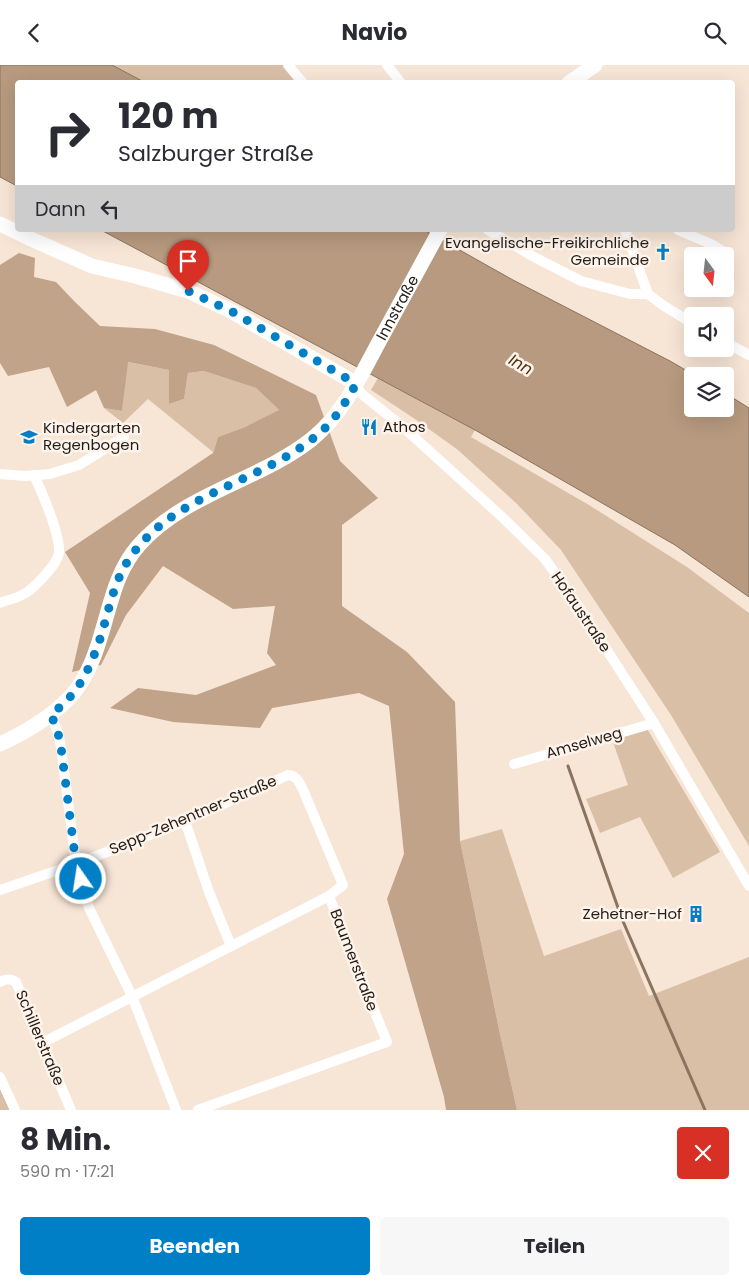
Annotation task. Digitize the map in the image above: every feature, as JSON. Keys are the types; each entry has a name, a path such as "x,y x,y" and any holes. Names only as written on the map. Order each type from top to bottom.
{"main road":[{"path":"573,80 595,65"},
{"path":"0,224 15,231"},
{"path":"17,232 92,266 188,291 231,311 348,379 355,386"},
{"name":"Innstraße","path":"0,744 12,739 51,714 70,697 85,675 94,656 117,581 139,546 162,524 178,513 279,460 312,439 336,416 355,386 439,232"}],"street":[{"path":"288,65 300,80"},
{"path":"387,65 399,80"},
{"path":"491,232 581,281 630,295 648,294"},
{"path":"626,232 648,294 664,307 684,318"},
{"path":"683,232 717,247"},
{"path":"734,347 749,355"},
{"name":"Hofaustraße","path":"355,386 487,503 545,559 579,607 654,723 749,886"},
{"path":"0,474 25,476 50,474 79,465 124,437"},
{"path":"0,603 23,595 49,572 59,553 56,535 43,495 34,475"},
{"path":"51,714 61,747 76,864 89,908 132,996 176,1110"},
{"name":"Amselweg","path":"514,764 654,723"},
{"name":"Sepp-Zehentner-Straße","path":"0,890 76,864 184,821 288,775 292,775 296,778 304,792 343,885 329,896"},
{"path":"184,821 209,892 231,946"},
{"name":"Baumerstraße","path":"42,1043 329,896 344,938 387,1042 198,1110"},
{"name":"Schillerstraße","path":"0,982 7,979 12,979 16,982 71,1110"},
{"path":"0,1077 16,1110"}],"shaded area":[{"path":"112,65 285,65 298,80 140,80"},
{"path":"19,253 35,258 34,277 56,282 100,326 155,329 214,345 316,395 340,461 378,498 342,525 342,606 407,652 455,702 460,841 517,1110 446,1110 444,1097 387,899 404,854 389,706 359,693 272,708 260,728 173,722 110,708 138,688 196,695 276,665 267,653 275,606 233,609 163,566 126,615 101,665 72,672 90,593 65,552 213,453 218,437 245,427 279,410 256,388 204,371 188,373 184,399 169,404 169,370 128,362 122,411 104,408 96,390 67,407 49,367 8,376 0,363 0,265"},
{"path":"127,362 169,370 169,404 184,399 188,373 204,371 256,388 280,411 218,437 213,452 148,399 123,423 104,408 122,411"},
{"path":"378,378 475,430 471,437 589,505 687,567 749,613 749,846 671,715 561,550 517,504 458,450 371,390"},
{"path":"646,727 720,852 673,878 640,817 600,833 586,799 628,785 612,739"},
{"path":"502,829 544,956 621,929 649,996 749,957 749,1110 517,1110 460,841"},
{"path":"0,1089 10,1110 0,1110"}],"water":[{"path":"0,65 112,65 140,80 15,80 15,185 0,177"},
{"name":"Inn","path":"105,232 428,232 513,280 670,361 684,369 684,417 734,417 734,399 749,408 749,597 675,545 475,430"}],"waterway":[{"path":"568,766 622,919 705,1110"}],"place":[{"name":"Evangelische-Freikirchliche Gemeinde","path":"663,252"},
{"name":"Athos","path":"369,427"},
{"name":"Kindergarten Regenbogen","path":"29,437"},
{"name":"Zehetner-Hof","path":"696,914"}],"route":[{"path":"81,879 76,864 61,747 51,714 70,697 85,675 96,651 113,593 123,569 139,546 162,524 198,501 279,460 312,439 336,416 355,386 348,379 231,311 188,291"}]}
